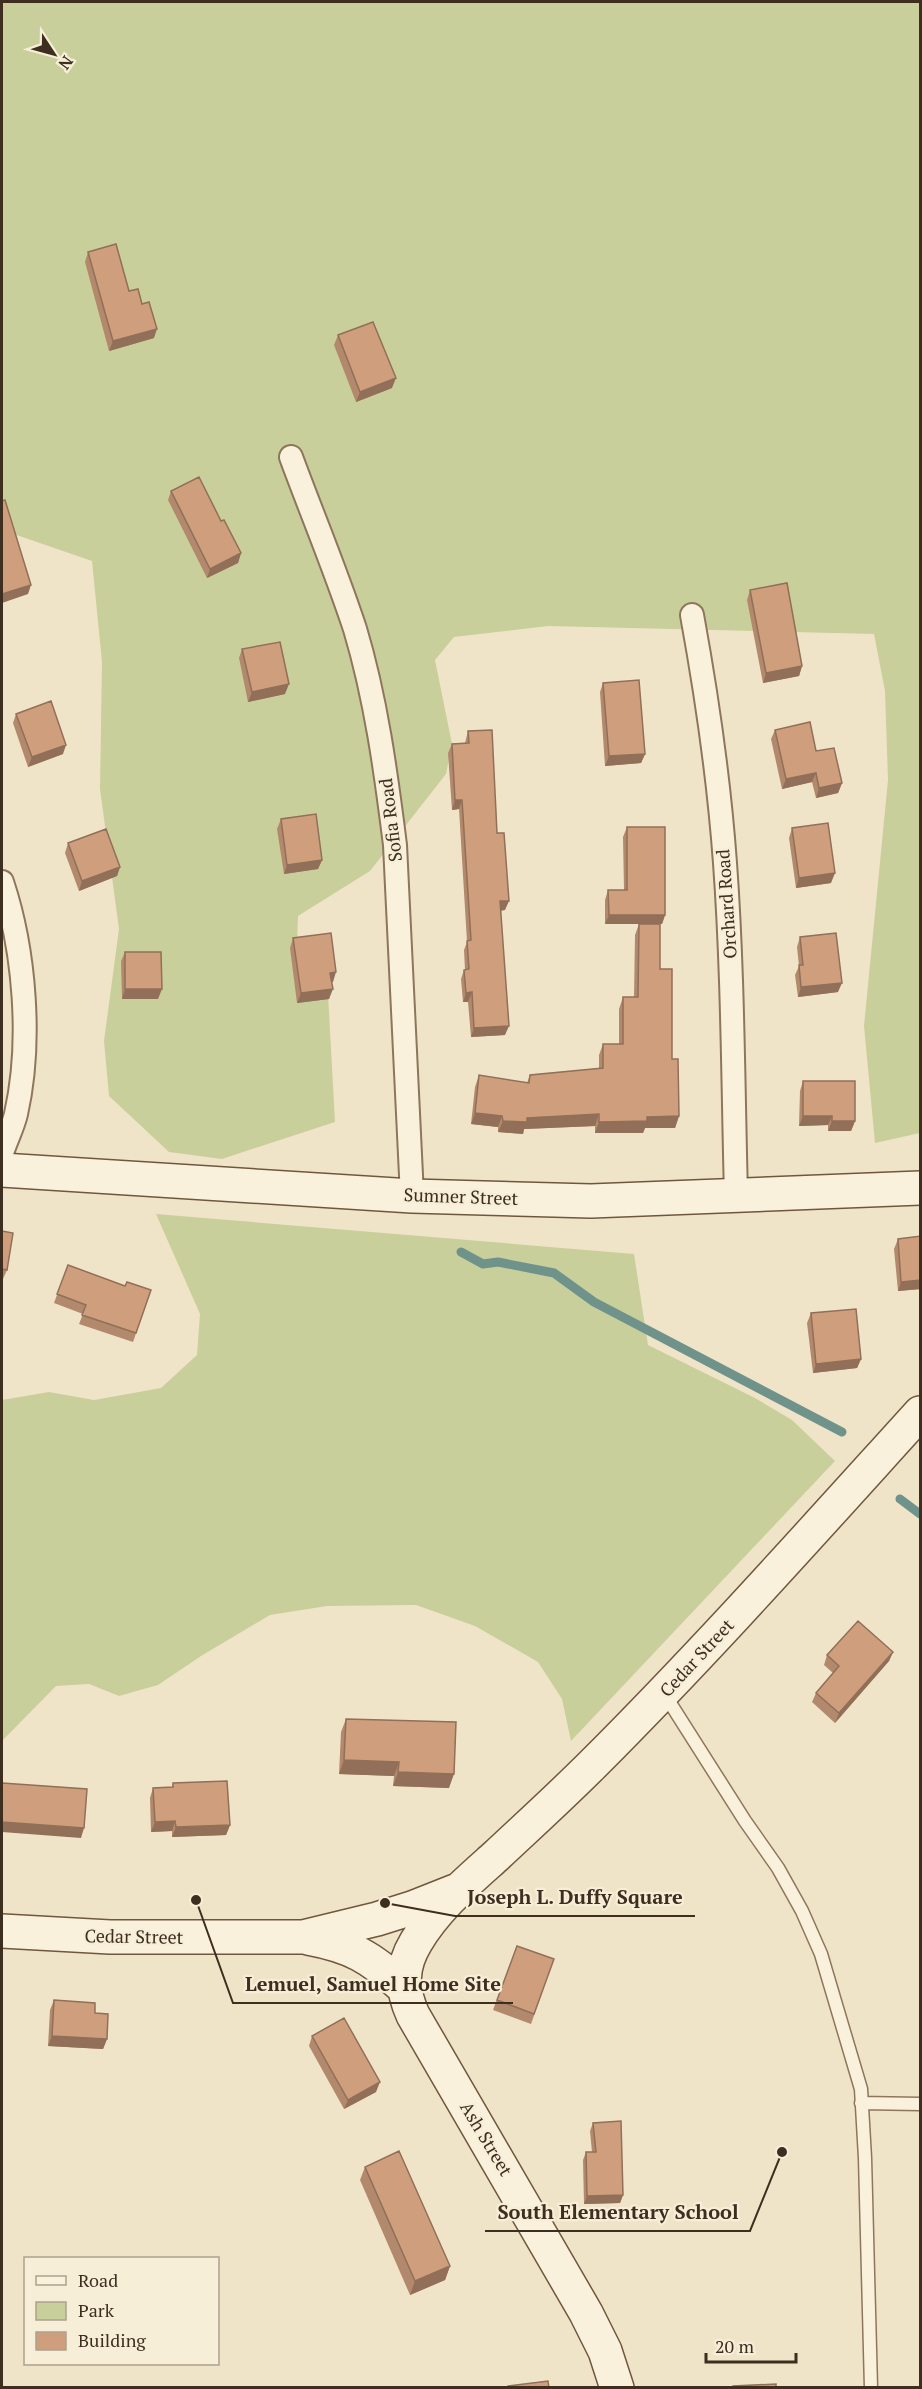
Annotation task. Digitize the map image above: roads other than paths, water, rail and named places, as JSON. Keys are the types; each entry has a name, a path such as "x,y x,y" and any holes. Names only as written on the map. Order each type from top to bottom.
{"street":[{"name":"Sofia Road","path":"291,457 355,630 379,736 396,845 412,1196"},
{"name":"Orchard Road","path":"692,615 708,704 725,862 731,962 736,1195"},
{"path":"2,882 14,925 20,967 24,1044 22,1083 15,1117 2,1153"},
{"name":"Sumner Street","path":"2,1170 412,1196 591,1201 921,1188"},
{"name":"Cedar Street","path":"403,1987 406,1962 416,1943 443,1906 559,1798 664,1694 921,1413"},
{"name":"Cedar Street","path":"303,1937 386,1916 460,1889"},
{"name":"Cedar Street","path":"2,1931 110,1937 303,1937 350,1948 373,1961 403,1987"},
{"name":"Ash Street","path":"403,1987 413,2015 586,2313 605,2351 617,2388"}],"lane":[{"path":"664,1694 745,1821 778,1868 802,1911 821,1954 861,2089 865,2154 871,2388"},
{"path":"861,2103 921,2104"}],"waterway":[{"path":"461,1252 483,1264 498,1262 554,1273 594,1302 842,1432"},
{"path":"900,1499 920,1514"}],"place":[{"name":"Lemuel, Samuel Home Site","path":"196,1900"},
{"name":"Joseph L. Duffy Square","path":"385,1903"},
{"name":"South Elementary School","path":"782,2152"}]}
